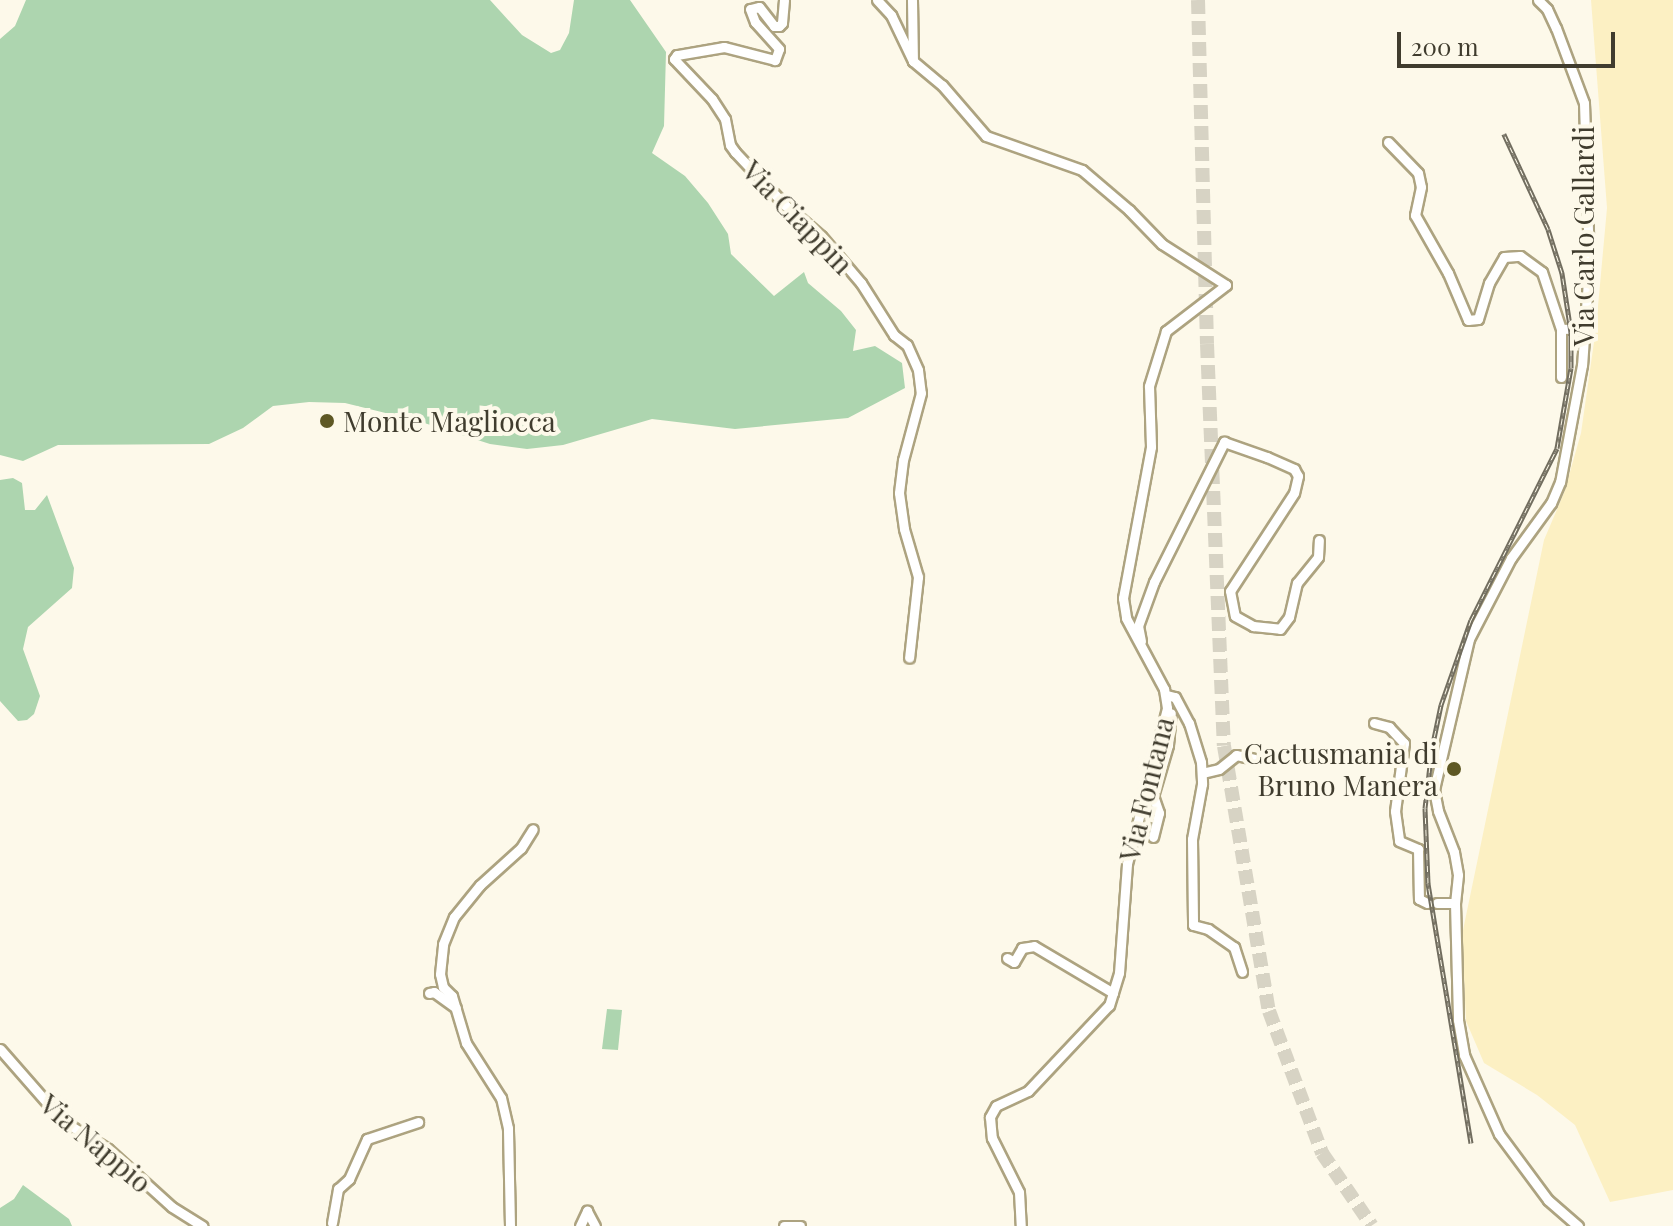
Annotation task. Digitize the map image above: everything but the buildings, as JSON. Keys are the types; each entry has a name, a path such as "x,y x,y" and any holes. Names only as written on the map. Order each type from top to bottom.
{"street":[{"name":"Via Ciappin","path":"784,0 779,26 774,26 771,17 759,7 750,9 755,22 779,49 775,60 724,47 677,55 674,59 712,99 725,119 730,145 735,152 785,205 810,223 861,283 882,320 907,345 918,370 921,393 903,460 899,493 904,529 918,577 909,658"},
{"path":"877,0 891,15 913,61"},
{"path":"912,0 913,61"},
{"name":"Via Carlo Gallardi","path":"1538,0 1547,9 1556,28 1584,103 1589,266 1577,400 1560,482 1551,503 1504,570 1469,639 1438,768 1434,799 1454,852 1458,875 1455,903 1458,1020 1464,1055 1483,1091 1499,1134 1548,1200 1578,1226"},
{"name":"Via Fontana","path":"913,61 955,99 986,136 1082,170 1162,244 1226,285 1166,331 1149,386 1151,447 1123,598 1126,618 1169,695 1127,864 1119,973 1113,993 1095,1022 1028,1091 996,1106 990,1117 992,1138 1019,1192 1021,1226"},
{"path":"1388,142 1418,173 1421,187 1416,219 1448,273 1468,320 1478,319 1489,283 1502,258 1516,255 1542,272 1561,329 1561,377"},
{"path":"1561,329 1585,328"},
{"path":"1155,673 1141,640 1141,616 1220,445 1231,442 1294,469 1298,476 1294,493 1230,591 1235,616 1253,626 1280,629 1289,617 1297,583 1318,557 1319,540"},
{"path":"1169,695 1196,741 1202,773 1192,839 1193,925 1208,929 1234,947 1242,972"},
{"path":"1153,837 1159,813 1153,796 1168,745 1169,695"},
{"path":"1374,723 1389,727 1404,743 1395,811 1399,841 1418,849 1419,899 1432,903 1455,903"},
{"path":"1202,773 1219,769 1236,755 1255,759"},
{"path":"510,1226 508,1128 501,1098 466,1043 452,996 443,987 440,974 443,944 454,917 480,885 521,848 533,829"},
{"path":"1007,958 1014,962 1022,948 1034,946 1042,955 1113,993"},
{"path":"429,993 434,992 456,1008"},
{"name":"Via Nappio","path":"0,1049 63,1121 108,1149 172,1207 203,1226"},
{"path":"332,1223 338,1189 349,1179 367,1139 418,1122"},
{"path":"580,1226 587,1211 595,1226"},
{"path":"784,1226 800,1226"}],"shaded area":[{"path":"1591,0 1673,0 1673,1190 1610,1202 1575,1125 1537,1095 1484,1063 1466,1021 1462,935 1544,540 1564,493 1581,433 1596,328 1607,208"}],"green space":[{"path":"26,0 490,0 522,35 551,53 560,50 569,33 574,0 630,0 666,52 664,126 652,153 685,176 728,234 731,254 774,296 804,272 808,283 841,311 856,330 853,351 875,346 902,363 905,388 848,418 735,429 652,419 563,445 527,449 490,444 418,421 345,403 309,402 273,406 243,428 209,444 58,445 23,461 0,455 0,39 15,26"},
{"path":"13,478 22,483 25,510 35,510 47,495 74,568 72,588 28,627 23,649 40,696 34,714 27,720 18,721 0,701 0,480"},
{"path":"607,1009 622,1010 618,1050 602,1049"},
{"path":"23,1185 69,1219 72,1226 0,1226 0,1208 14,1199"}],"tunnel":[{"path":"1198,0 1207,344 1224,746 1269,1011 1322,1153 1372,1226"}],"railway":[{"path":"1471,1143 1428,883 1425,808 1432,748 1441,705 1471,620 1557,448 1571,368 1571,332 1562,273 1548,229 1504,134"}],"place":[{"name":"Monte Magliocca","path":"327,421"},
{"name":"Cactusmania di Bruno Manera","path":"1454,769"}]}
